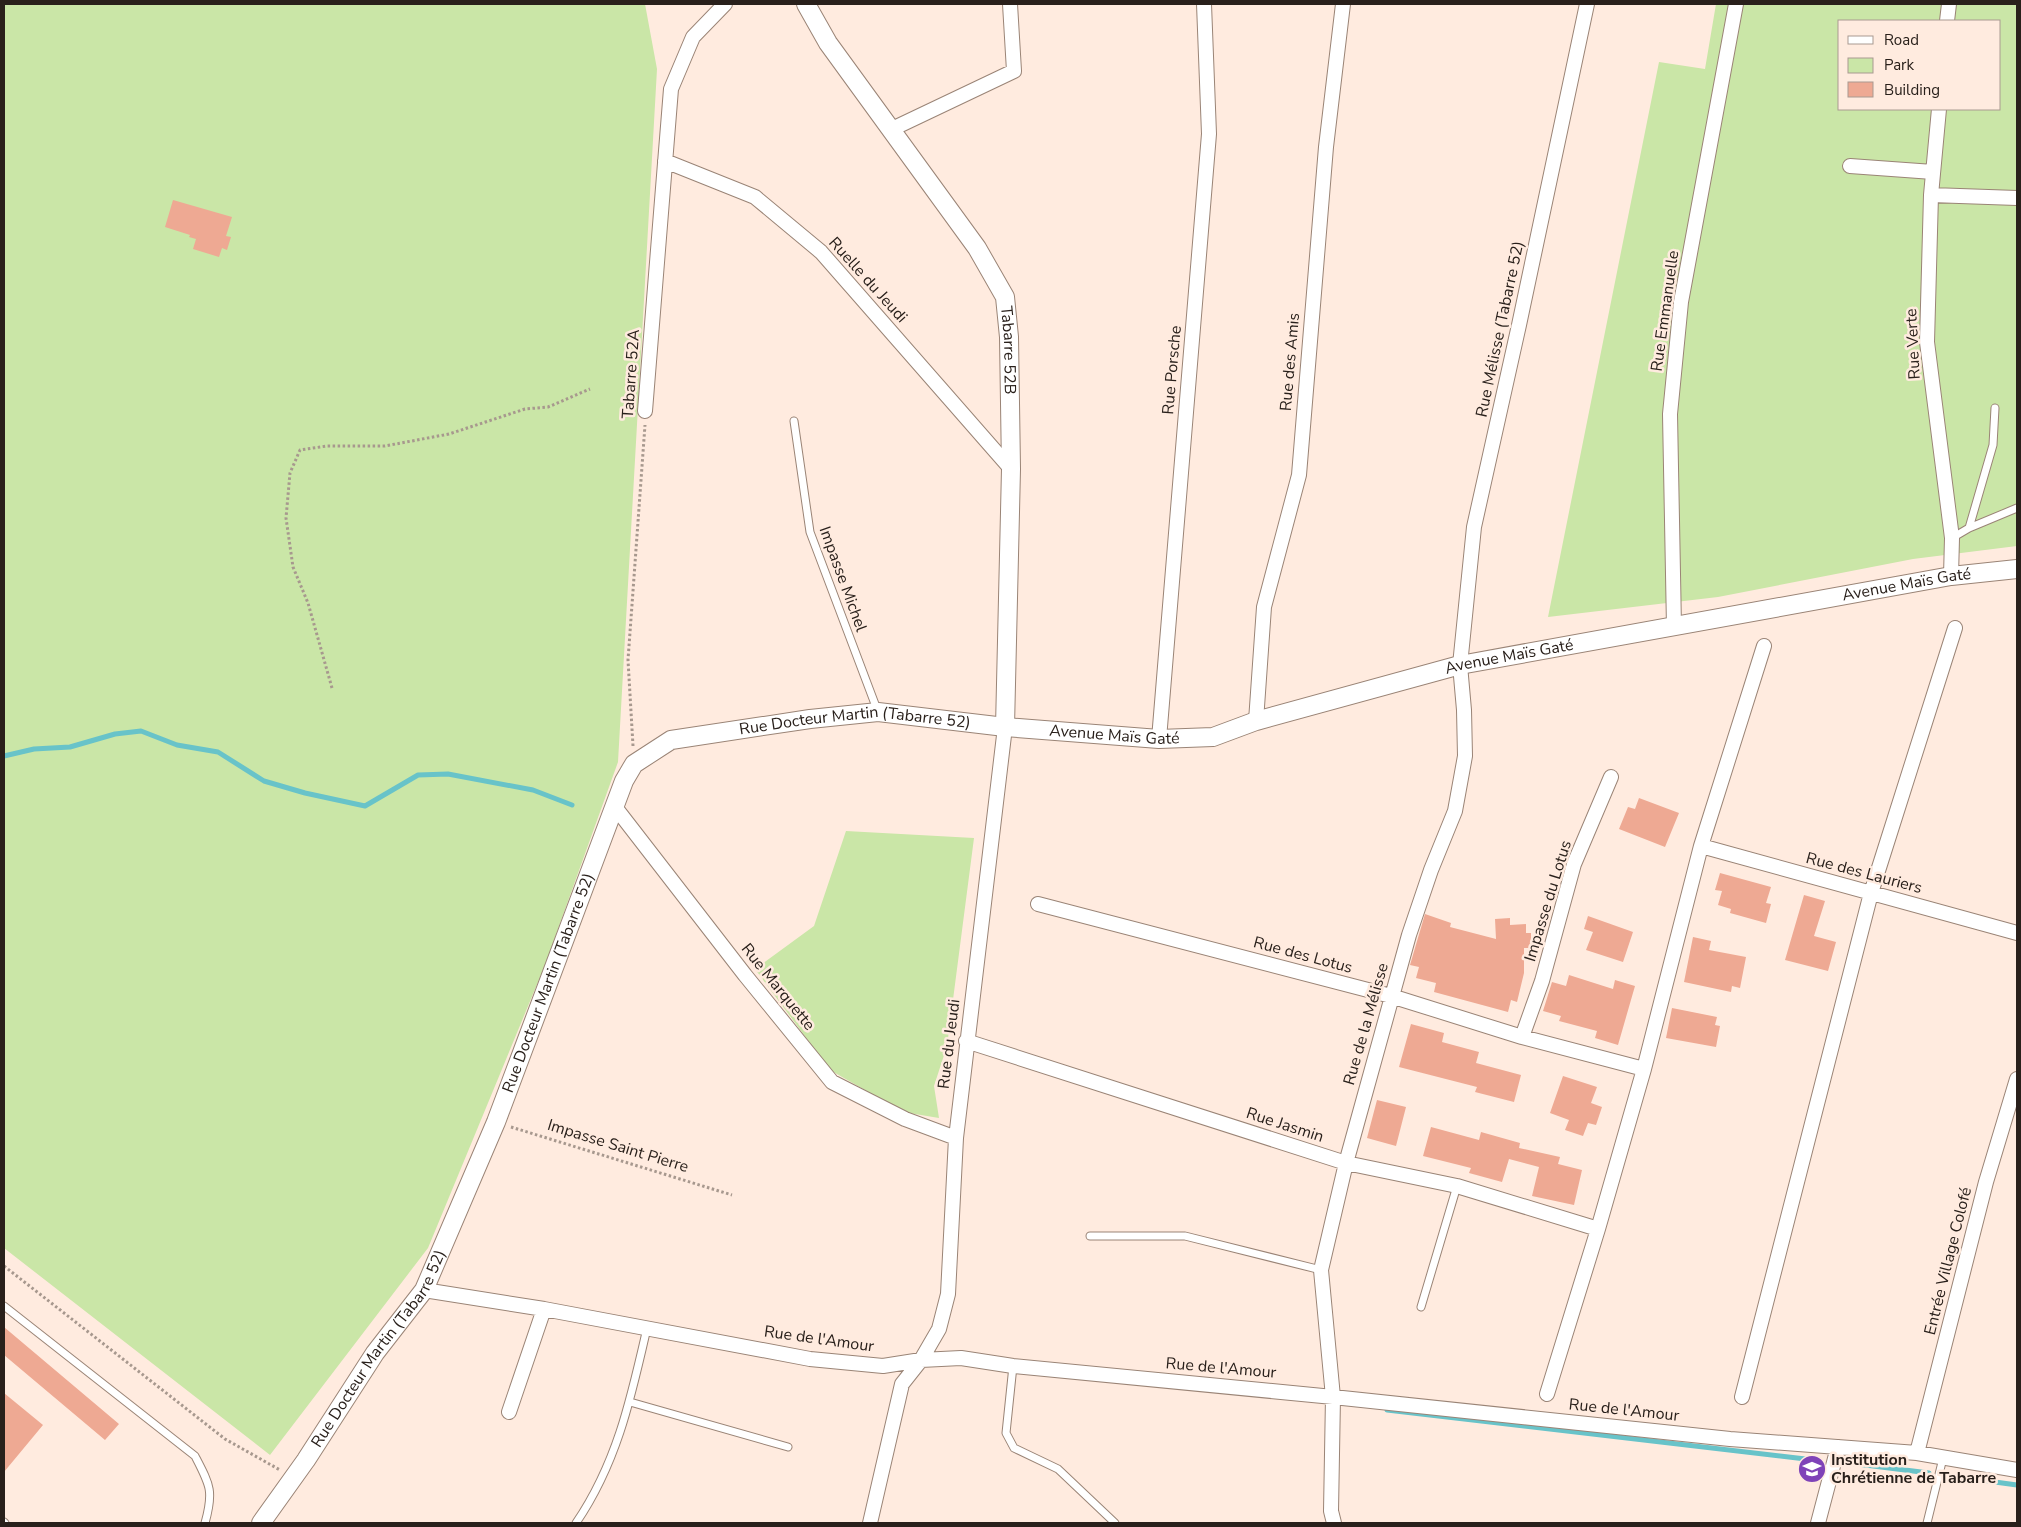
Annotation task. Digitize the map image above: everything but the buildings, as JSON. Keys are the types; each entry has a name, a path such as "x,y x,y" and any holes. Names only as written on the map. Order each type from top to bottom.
{"street":[{"name":"Tabarre 52A","path":"645,411 671,89 693,36 726,4"},
{"name":"Tabarre 52B","path":"806,4 828,43 977,248 1005,297 1009,337 1011,469 1005,727"},
{"path":"892,129 1014,71 1010,4"},
{"name":"Rue Porsche","path":"1159,739 1210,134 1204,4"},
{"name":"Rue des Amis","path":"1256,720 1264,606 1298,476 1326,147 1343,4"},
{"name":"Rue Mélisse (Tabarre 52)","path":"1460,665 1474,526 1587,4"},
{"name":"Rue Emmanuelle","path":"1674,627 1670,414 1681,302 1736,4"},
{"path":"1947,20 1949,4"},
{"name":"Rue Verte","path":"1939,110 1931,195 1927,342 1952,538 1951,576"},
{"name":"Ruelle du Jeudi","path":"664,160 755,197 821,252 1011,469"},
{"path":"1850,166 1933,172"},
{"path":"1931,195 2017,198"},
{"name":"Avenue Maïs Gaté","path":"1005,727 1159,739 1213,736 1256,720 1460,665 1951,576 2017,569"},
{"path":"1742,1398 1870,893 1955,628"},
{"path":"1547,1394 1598,1229 1644,1069 1701,846 1764,646"},
{"name":"Rue de la Mélisse","path":"1334,1523 1332,1511 1334,1397 1321,1270 1346,1163 1391,996 1409,935 1455,810 1464,756 1464,710 1460,665"},
{"name":"Rue Docteur Martin (Tabarre 52)","path":"261,1523 294,1478 375,1353 424,1290 496,1122 624,781 634,764 671,740 878,712 1005,727"},
{"name":"Rue du Jeudi","path":"870,1523 902,1384 921,1360 939,1329 948,1294 956,1138 966,1041 1005,727"},
{"name":"Impasse du Lotus","path":"1522,1036 1542,981 1574,864 1611,777"},
{"name":"Rue Marquette","path":"615,806 745,975 832,1082 904,1119 956,1138"},
{"name":"Rue des Lauriers","path":"1701,846 2017,933"},
{"name":"Rue des Lotus","path":"1038,904 1391,996 1522,1036 1644,1069"},
{"name":"Rue Jasmin","path":"966,1041 1346,1163 1457,1186 1598,1229"},
{"name":"Entrée Village Colofé","path":"1916,1453 1986,1182 2017,1079"},
{"name":"Rue de l'Amour","path":"424,1290 544,1309 810,1359 883,1366 921,1360 961,1358 1013,1366 1334,1397 1730,1439 1916,1453 2017,1470"},
{"path":"509,1412 544,1309"},
{"path":"1818,1523 1838,1447"}],"lane":[{"path":"1969,528 1993,445 1995,408"},
{"name":"Impasse Michel","path":"794,421 810,532 878,712"},
{"path":"1952,538 1969,528 2017,508"},
{"path":"1421,1307 1457,1186"},
{"path":"1090,1236 1185,1236 1321,1270"},
{"path":"4,1306 195,1456 211,1489 210,1507 205,1523"},
{"path":"576,1523 614,1452 630,1402 647,1328"},
{"path":"1013,1366 1006,1433 1014,1448 1058,1469 1115,1523"},
{"path":"630,1402 788,1447"},
{"path":"1927,1523 1943,1458"}],"path":[{"path":"332,688 308,603 293,567 286,518 290,472 300,450 327,446 385,446 450,434 525,409 548,407 590,389"},
{"name":"Tabarre 52A","path":"634,764 628,660 645,411"},
{"name":"Impasse Saint Pierre","path":"496,1122 732,1194"},
{"path":"4,1266 225,1439 294,1478"}],"green space":[{"path":"4,4 645,4 657,69 618,762 545,965 428,1248 270,1455 4,1248"},
{"path":"1716,4 2017,4 2017,546 1913,559 1718,597 1548,617 1659,62 1705,69"},
{"path":"846,831 974,838 947,1046 934,1086 939,1118 903,1112 830,1070 755,969 814,926"}],"waterway":[{"path":"4,756 34,749 70,747 115,734 141,731 177,745 218,752 264,781 305,793 365,806 418,775 448,774 533,790 572,805"},
{"path":"1387,1410 1814,1460"},
{"path":"1849,1463 1929,1473"},
{"path":"1958,1477 2017,1485"}],"place":[{"name":"Institution Chrétienne de Tabarre","path":"1812,1469"}]}
